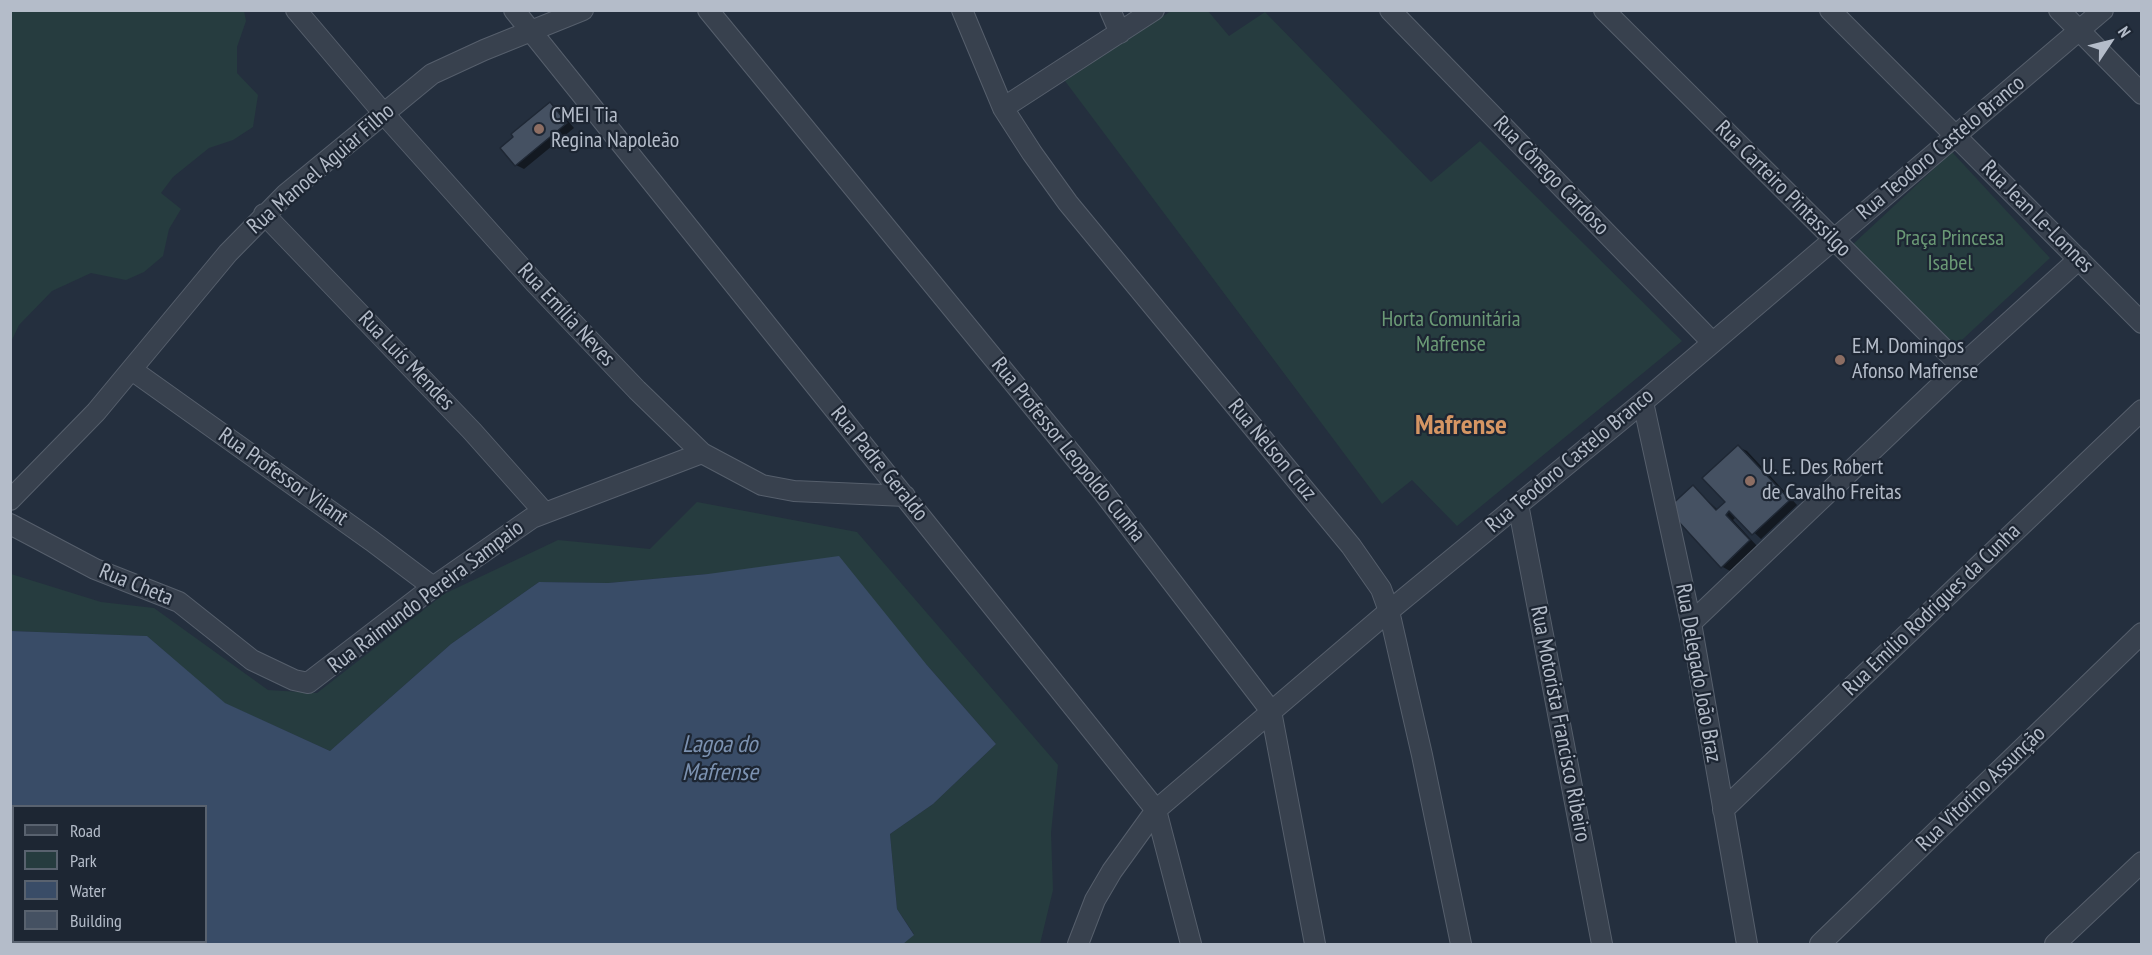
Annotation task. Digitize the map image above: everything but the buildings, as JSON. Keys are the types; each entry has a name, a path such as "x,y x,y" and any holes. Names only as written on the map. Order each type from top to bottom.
{"street":[{"name":"Rua Emília Neves","path":"296,10 384,114 535,283 702,453 762,485 794,491 905,496"},
{"name":"Rua Padre Geraldo","path":"514,10 1156,810 1191,945"},
{"name":"Rua Manoel Aguiar Filho","path":"10,500 132,370 228,253 264,214 438,71 583,10"},
{"name":"Rua Professor Leopoldo Cunha","path":"708,10 1103,492 1271,711 1315,945"},
{"name":"Rua Nelson Cruz","path":"962,10 1003,108 1068,203 1370,570 1389,611 1461,945"},
{"path":"1110,10 1120,33"},
{"path":"1003,108 1154,10"},
{"name":"Rua Cônego Cardoso","path":"1390,10 1712,342"},
{"name":"Rua Carteiro Pintassilgo","path":"1604,10 1961,366"},
{"name":"Rua Jean Le-Lonnes","path":"1830,10 2142,323"},
{"path":"2059,10 2142,94"},
{"name":"Rua Teodoro Castelo Branco","path":"1078,945 1095,900 1112,871 1156,810 1389,611 1643,402 2103,10"},
{"name":"Rua Luís Mendes","path":"264,214 472,431 544,512"},
{"path":"1691,623 1961,366 2079,259"},
{"name":"Rua Professor Vilant","path":"132,370 433,587"},
{"name":"Rua Delegado João Braz","path":"1643,402 1691,623 1747,945"},
{"name":"Rua Emílio Rodrigues da Cunha","path":"1723,810 2142,410"},
{"name":"Rua Raimundo Pereira Sampaio","path":"285,676 303,683 317,679 433,587 544,512 702,453"},
{"name":"Rua Motorista Francisco Ribeiro","path":"1518,504 1602,945"},
{"name":"Rua Cheta","path":"10,524 95,569 179,602 252,660 285,676"},
{"name":"Rua Vitorino Assunção","path":"1820,945 2142,633"},
{"path":"2055,945 2142,862"}],"green space":[{"path":"11,10 244,11 246,21 237,47 237,73 258,95 253,127 233,140 209,148 173,177 161,193 181,209 169,229 163,256 144,272 126,280 91,273 52,291 19,325 11,342"},
{"name":"Horta Comunitária Mafrense","path":"1171,11 1208,11 1229,36 1265,12 1431,182 1480,141 1682,341 1457,526 1412,480 1382,504 1065,81"},
{"name":"Praça Princesa Isabel","path":"1952,152 2050,258 1949,352 1851,246"},
{"path":"697,502 857,532 1058,765 1051,833 1053,890 1040,944 903,944 914,934 897,909 890,834 933,804 996,744 926,664 708,574 608,583 539,582 451,644 330,751 224,703 147,636 11,631 11,574 101,602 154,608 268,690 317,693 444,594 558,540 650,549"}],"water":[{"name":"Lagoa do Mafrense","path":"839,556 926,664 996,744 933,804 890,834 897,909 914,935 903,944 11,944 11,631 147,636 225,703 330,751 451,644 539,582 608,583 708,574"}],"place":[{"name":"CMEI Tia Regina Napoleão","path":"539,129"},
{"name":"E.M. Domingos Afonso Mafrense","path":"1840,360"},
{"name":"U. E. Des Robert de Cavalho Freitas","path":"1750,481"}],"district":[{"name":"Mafrense","path":"1461,426"}]}
